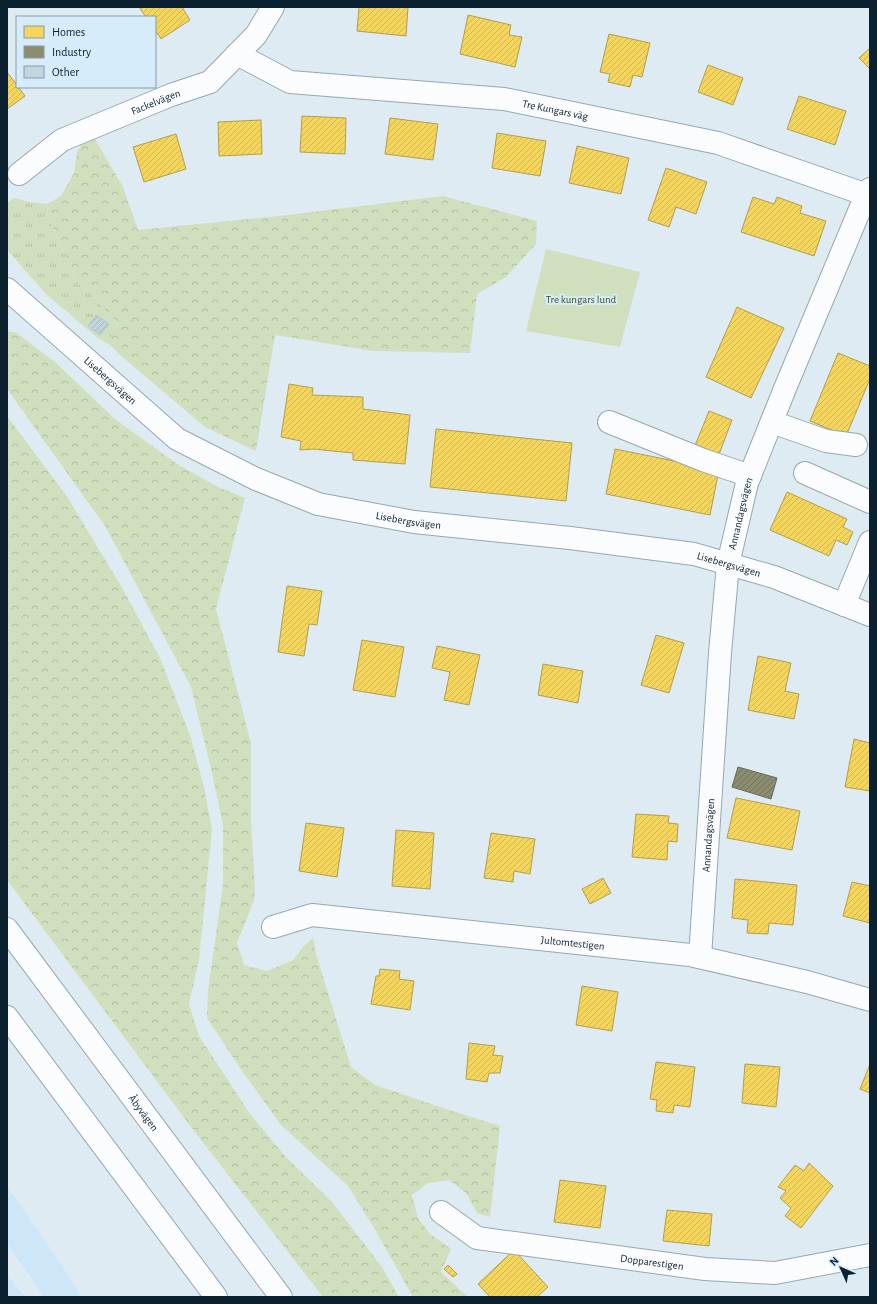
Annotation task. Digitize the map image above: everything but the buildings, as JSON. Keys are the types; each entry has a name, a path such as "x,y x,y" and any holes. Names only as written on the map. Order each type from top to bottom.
{"street":[{"name":"Fackelvägen","path":"19,174 62,140 171,95 210,82 256,35 273,7"},
{"name":"Tre Kungars väg","path":"237,54 290,82 504,99 718,143 869,193"},
{"name":"Annandagsvägen","path":"700,958 720,653 728,564 747,483 869,193"},
{"name":"Lisebergsvägen","path":"7,289 177,439 256,479 318,504 414,522 570,538 694,554 774,577 870,615"},
{"path":"609,422 703,460 750,476"},
{"path":"772,422 826,441 856,445"},
{"path":"805,473 870,502"},
{"path":"844,605 870,542"},
{"name":"Jultomtestigen","path":"273,927 312,916 690,955 807,982 870,1000"},
{"name":"Åbyvägen","path":"7,929 281,1297"},
{"path":"7,1018 216,1297"},
{"name":"Dopparestigen","path":"441,1212 477,1238 705,1269 775,1273 870,1255"}],"shaded area":[{"path":"7,1186 82,1297 44,1297 7,1243"},
{"path":"7,1274 25,1297 7,1297"}],"green space":[{"path":"87,134 95,139 123,187 138,230 279,216 443,196 537,221 536,244 506,277 477,294 470,353 373,351 275,335 256,451 205,427 120,355 109,344 117,324 96,299 75,281 67,257 48,218 47,204 61,196 74,173 77,152"},
{"path":"14,198 29,202 47,204 48,218 67,257 75,281 96,299 117,324 109,344 99,339 47,295 7,250 7,203"},
{"name":"Tre kungars lund","path":"546,249 640,272 620,347 526,331"},
{"path":"7,331 17,333 56,363 115,419 177,464 218,487 245,498 216,609 251,743 251,821 255,890 254,901 237,943 244,965 267,971 293,960 303,947 313,938 316,954 351,1067 375,1085 500,1126 490,1217 477,1213 466,1193 449,1180 428,1183 412,1195 418,1218 430,1234 451,1249 441,1272 468,1297 413,1297 374,1228 348,1186 281,1125 240,1068 207,1018 208,991 223,884 223,825 191,687 105,526 7,389"},
{"path":"7,416 68,498 121,586 160,658 190,735 204,787 212,829 199,960 189,1004 199,1036 250,1114 285,1156 332,1202 382,1267 399,1297 323,1297 194,1131 7,880"}]}
